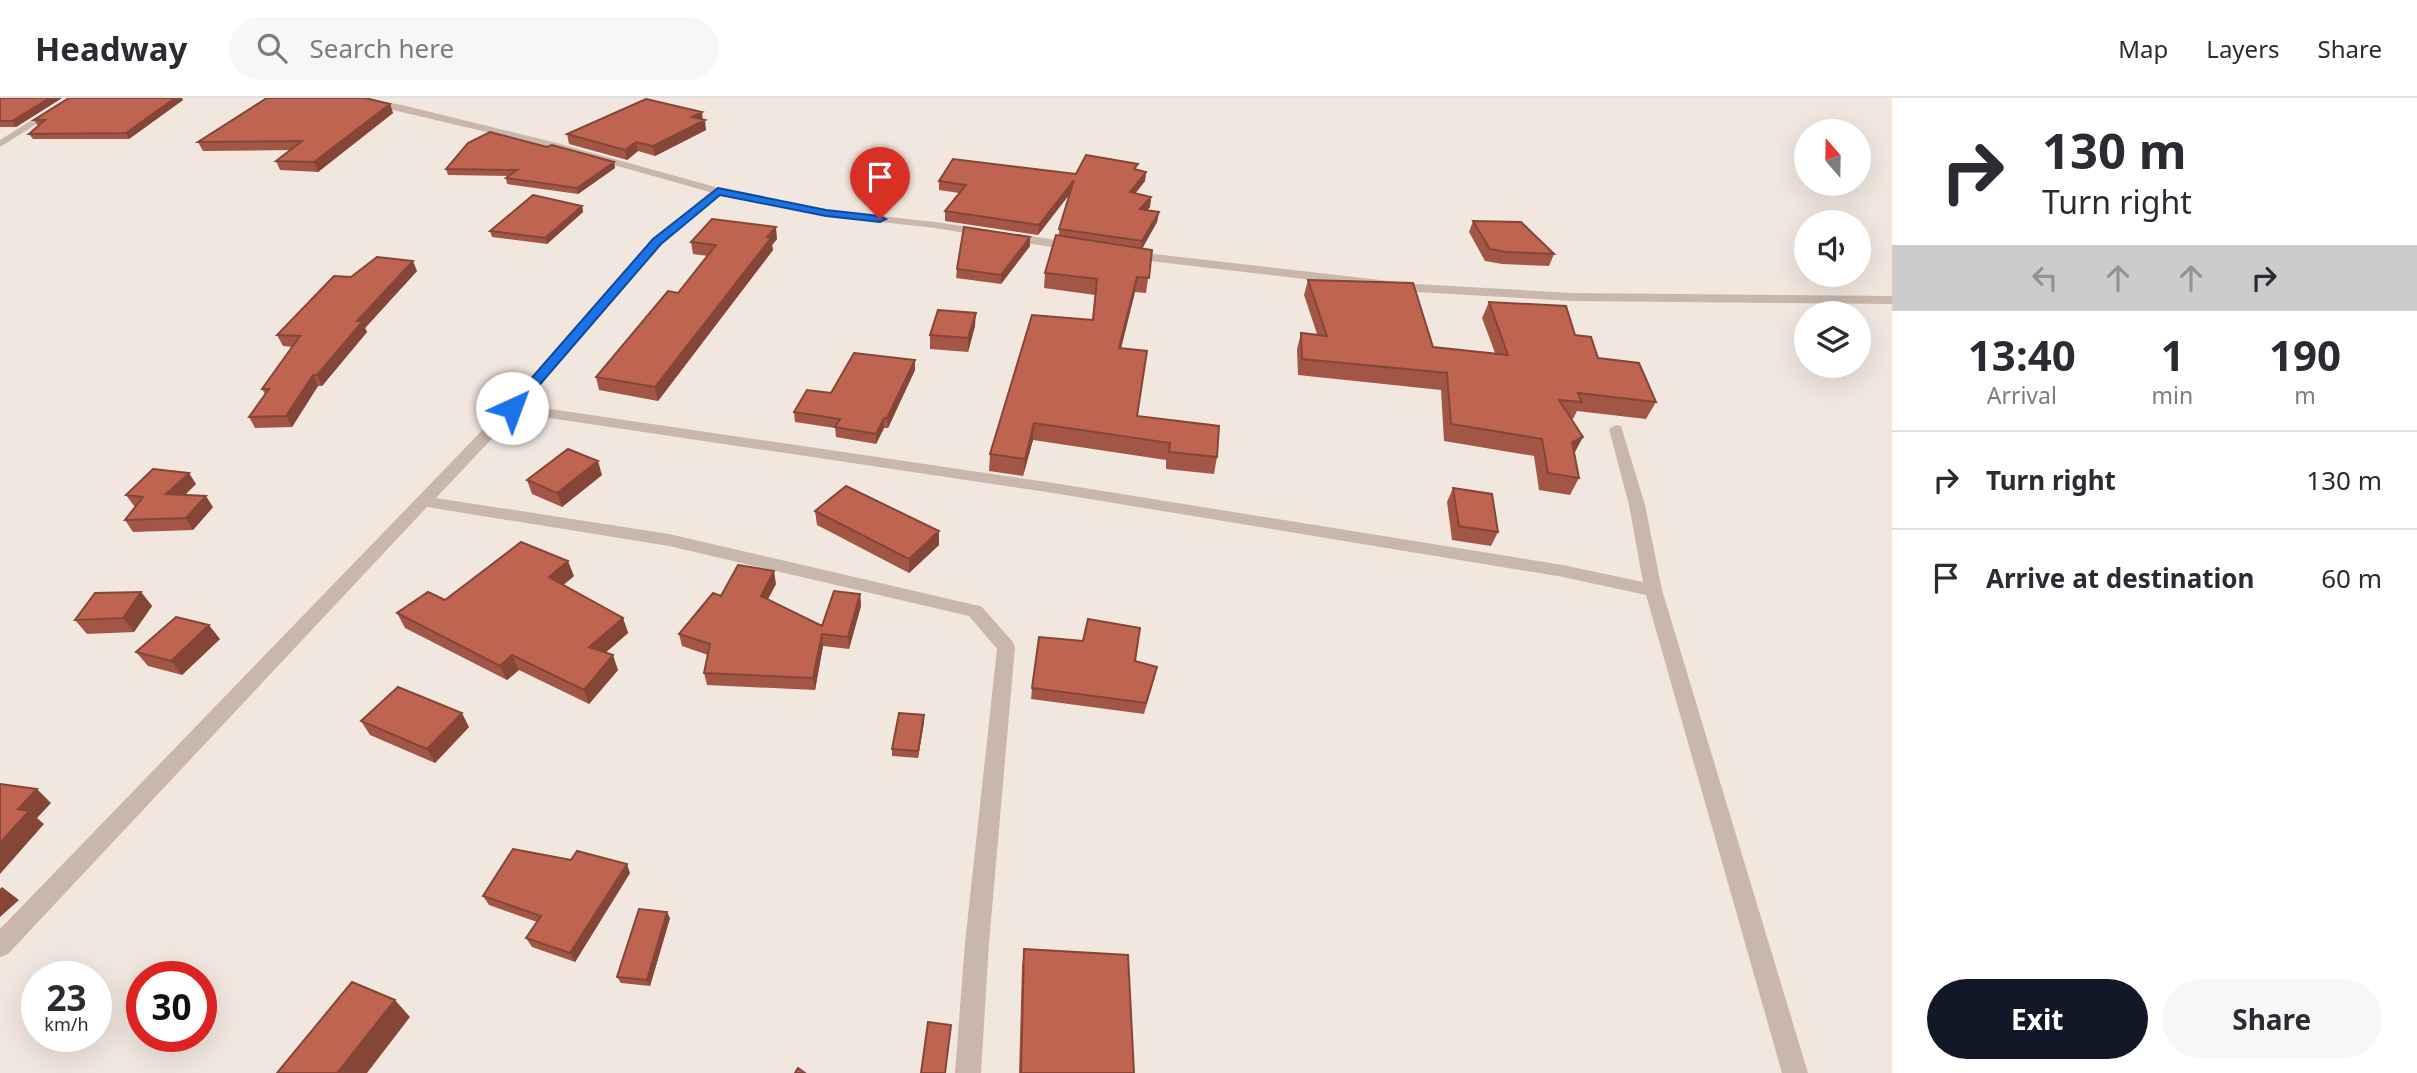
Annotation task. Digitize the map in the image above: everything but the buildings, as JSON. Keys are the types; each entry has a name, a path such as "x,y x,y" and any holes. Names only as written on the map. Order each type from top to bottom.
{"street":[{"path":"0,144 73,98"},
{"path":"347,98 402,108 549,144 718,191 826,213 935,225 1094,250"},
{"path":"0,946 512,408 657,242 718,191"},
{"path":"1119,254 1415,288 1573,297 1892,300"},
{"path":"512,408 1074,492 1563,570 1653,590"},
{"path":"1616,429 1637,505 1653,590 1795,1073"},
{"path":"424,501 668,540 975,611 1006,647 977,943 968,1073"}],"route":[{"path":"512,408 657,242 718,191 826,213 880,219"}]}
